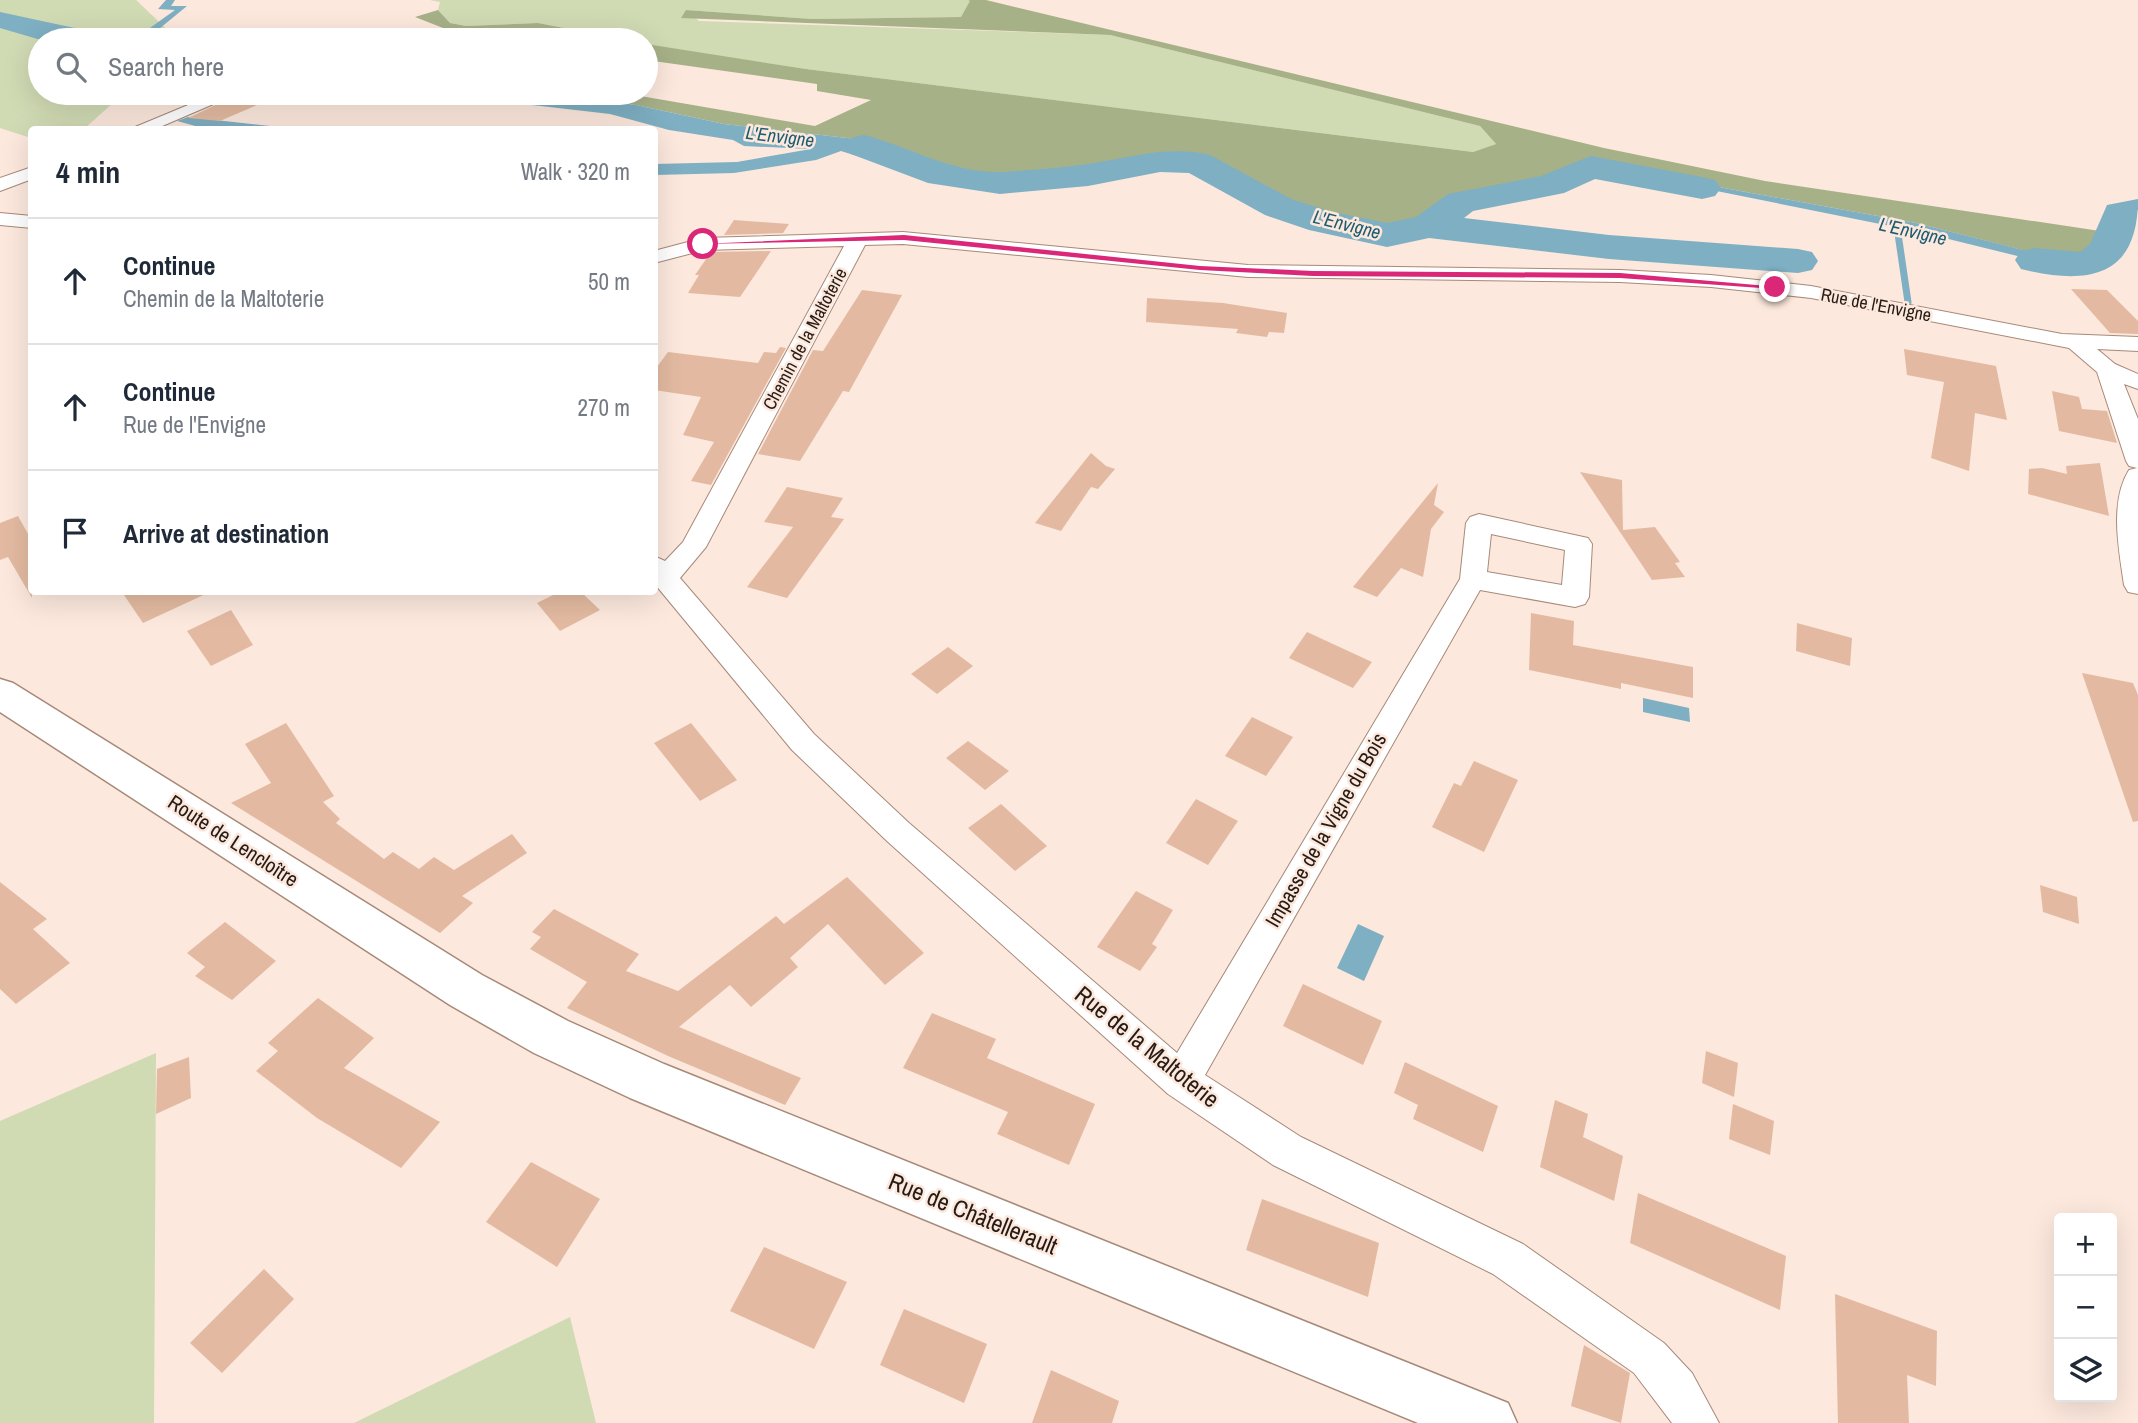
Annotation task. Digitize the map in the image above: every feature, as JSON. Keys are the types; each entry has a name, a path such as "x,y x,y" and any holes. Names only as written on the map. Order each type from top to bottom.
{"main road":[{"name":"Route de Lencloître","path":"0,693 466,989"},
{"name":"Rue de Châtellerault","path":"466,989 551,1037 647,1081 1488,1423"}],"street":[{"path":"146,126 200,105"},
{"path":"0,185 28,174"},
{"path":"0,219 28,222"},
{"name":"Chemin de la Maltoterie","path":"658,256 703,244 858,239 693,548 660,571"},
{"name":"Rue de l'Envigne","path":"858,239 923,239 1152,264 1236,270 1620,276 1711,281 1811,292 2075,342 2138,344"},
{"path":"2075,342 2107,369 2138,382"},
{"path":"2107,369 2127,421 2138,461"},
{"path":"2138,476 2133,487 2134,560 2138,585"},
{"name":"Rue de la Maltoterie","path":"660,571 803,742 898,832 1181,1082 1287,1151 1508,1259 1649,1358 1676,1389 1697,1423"},
{"name":"Impasse de la Vigne du Bois","path":"1181,1082 1473,579"}],"green space":[{"path":"0,0 136,0 165,28 28,28 28,105 111,105 87,126 28,126 28,137 0,128"},
{"path":"430,0 968,0 971,1 961,17 812,19 686,10 699,21 1110,35 1480,126 1496,144 1473,152 806,69 658,47 658,28 564,28 538,23 466,26 450,23 438,10 440,2"},
{"path":"968,0 986,0 1604,148 1765,181 2100,231 2093,251 2083,257 2058,259 1916,223 1691,182 1588,160 1536,182 1449,197 1422,220 1392,229 1344,221 1280,200 1202,157 1154,154 1095,169 1002,178 967,174 865,140 724,124 636,105 658,105 658,99 815,126 871,100 817,91 817,84 658,62 658,46 806,69 1473,152 1496,144 1480,126 1110,35 681,18 686,10 812,19 961,17 970,1"},
{"path":"438,10 450,23 466,26 538,23 564,28 443,28 415,17"},
{"path":"156,1053 154,1423 0,1423 0,1121"},
{"path":"570,1317 596,1423 354,1423"}],"water":[{"path":"166,0 175,0 171,6 187,6 160,28 150,28 175,10 158,9"},
{"path":"0,12 74,28 28,28 28,36 0,28"},
{"path":"532,105 636,105 724,124 865,140 967,174 1002,178 1095,169 1154,154 1202,157 1280,200 1344,221 1392,229 1422,220 1448,197 1536,182 1588,160 1691,182 1916,223 2059,259 2083,257 2093,251 2100,231 2117,233 2105,259 2086,266 2054,265 1920,232 1592,166 1550,186 1464,201 1444,219 1414,232 1389,236 1330,225 1279,209 1198,163 1160,161 1076,177 982,183 942,174 936,181 841,151 816,160 734,173 658,175 658,164 737,162 811,149 744,146 733,140 669,130 610,114"},
{"path":"188,117 270,126 195,126 177,121"},
{"path":"2138,201 2138,210 2122,213 2115,226 2102,224 2107,213 2115,206"},
{"path":"1643,698 1689,708 1690,722 1643,712"},
{"path":"1358,924 1384,936 1364,981 1337,968"}],"building":[{"path":"216,105 257,105 220,121 188,118"},
{"path":"734,220 789,224 783,233 724,235"},
{"path":"771,251 740,297 688,293 699,275 695,275 711,252"},
{"path":"2071,289 2107,290 2138,321 2138,334 2110,333"},
{"path":"862,290 902,295 849,392 843,391 800,461 758,454 813,350 823,351"},
{"path":"1147,298 1223,303 1287,313 1284,333 1269,332 1267,337 1236,333 1238,329 1146,322"},
{"path":"780,347 786,348 711,485 691,481 714,442 683,435 701,397 658,391 658,366 668,352 758,363 764,352 776,353"},
{"path":"1904,349 1996,366 2007,420 1975,413 1969,471 1931,458 1944,382 1907,375"},
{"path":"2052,391 2079,397 2082,409 2107,411 2117,443 2059,431"},
{"path":"1091,453 1106,466 1115,469 1098,489 1091,487 1061,531 1035,523"},
{"path":"2100,463 2109,516 2028,494 2029,469 2042,468 2067,474 2066,466"},
{"path":"1580,472 1622,480 1623,530 1655,527 1680,562 1675,563 1685,577 1652,580"},
{"path":"1438,483 1434,505 1444,512 1431,529 1423,577 1401,568 1377,597 1353,587"},
{"path":"787,487 843,498 831,517 844,519 787,598 747,587 793,527 764,522"},
{"path":"18,516 28,534 28,591 8,557 0,560 0,523"},
{"path":"124,595 204,595 143,623"},
{"path":"553,595 584,595 600,610 560,631 537,603"},
{"path":"231,610 253,645 211,666 187,631"},
{"path":"1531,613 1574,621 1573,645 1693,667 1693,698 1621,683 1621,689 1529,670"},
{"path":"1797,623 1852,638 1850,666 1796,651"},
{"path":"1307,632 1372,662 1353,688 1289,658"},
{"path":"948,647 973,666 937,694 911,674"},
{"path":"2082,673 2133,683 2138,695 2138,821 2133,822"},
{"path":"1252,717 1293,737 1266,776 1225,756"},
{"path":"286,723 334,796 323,802 340,819 336,823 384,859 393,852 419,869 434,857 454,870 512,834 527,853 462,896 473,903 440,933 231,803 271,783 245,744"},
{"path":"691,723 737,780 700,801 654,743"},
{"path":"968,741 1009,771 985,790 946,758"},
{"path":"1474,761 1518,780 1484,852 1432,827 1454,783 1461,786"},
{"path":"1196,799 1238,821 1208,865 1166,843"},
{"path":"1001,804 1047,846 1015,871 968,828"},
{"path":"847,877 924,953 885,985 828,924 790,958 798,967 751,1007 730,985 679,1027 801,1078 785,1105 668,1056 567,1008 587,982 530,949 541,937 532,932 554,909 639,954 626,971 678,991 776,916 784,924"},
{"path":"0,882 47,919 33,929 70,963 16,1004 0,989"},
{"path":"2040,885 2077,897 2079,924 2043,912"},
{"path":"1136,891 1173,910 1152,944 1157,947 1140,971 1097,947"},
{"path":"225,922 276,961 232,1000 195,976 205,967 187,953"},
{"path":"1303,984 1382,1021 1363,1065 1283,1026"},
{"path":"318,998 374,1038 344,1068 440,1122 401,1168 317,1118 256,1071 278,1051 268,1043"},
{"path":"932,1013 996,1039 987,1058 1095,1104 1069,1165 997,1134 1008,1112 903,1068"},
{"path":"1706,1051 1738,1063 1734,1097 1702,1083"},
{"path":"189,1057 191,1098 156,1114 157,1069"},
{"path":"1405,1062 1498,1106 1483,1152 1413,1119 1418,1105 1394,1093"},
{"path":"1555,1100 1588,1114 1583,1137 1623,1156 1614,1201 1540,1167"},
{"path":"1733,1104 1774,1121 1770,1155 1729,1139"},
{"path":"531,1162 600,1199 557,1267 486,1222"},
{"path":"1638,1193 1786,1256 1780,1310 1630,1243"},
{"path":"1262,1199 1379,1243 1368,1297 1246,1250"},
{"path":"764,1247 847,1282 814,1349 730,1311"},
{"path":"264,1269 294,1299 222,1373 190,1343"},
{"path":"1835,1294 1937,1331 1936,1386 1907,1375 1909,1423 1838,1423"},
{"path":"904,1309 987,1344 964,1403 880,1365"},
{"path":"1584,1345 1630,1373 1621,1423 1571,1406"},
{"path":"1051,1370 1119,1401 1112,1423 1032,1423"}],"waterway":[{"name":"L'Envigne","path":"864,146 941,175 1000,183 1088,175 1160,161 1197,163 1278,207 1323,222 1387,235 1429,226"},
{"name":"L'Envigne","path":"1429,226 1461,202 1551,185 1591,167 1702,188"},
{"name":"L'Envigne","path":"2035,260 2070,265 2093,262 2102,256 2109,246 2121,213 2138,211"},
{"path":"1429,226 1609,247 1798,261"},
{"path":"1897,227 1908,302"}],"route":[{"path":"703,244 904,238 1200,268 1313,273 1620,276 1775,287"}]}
